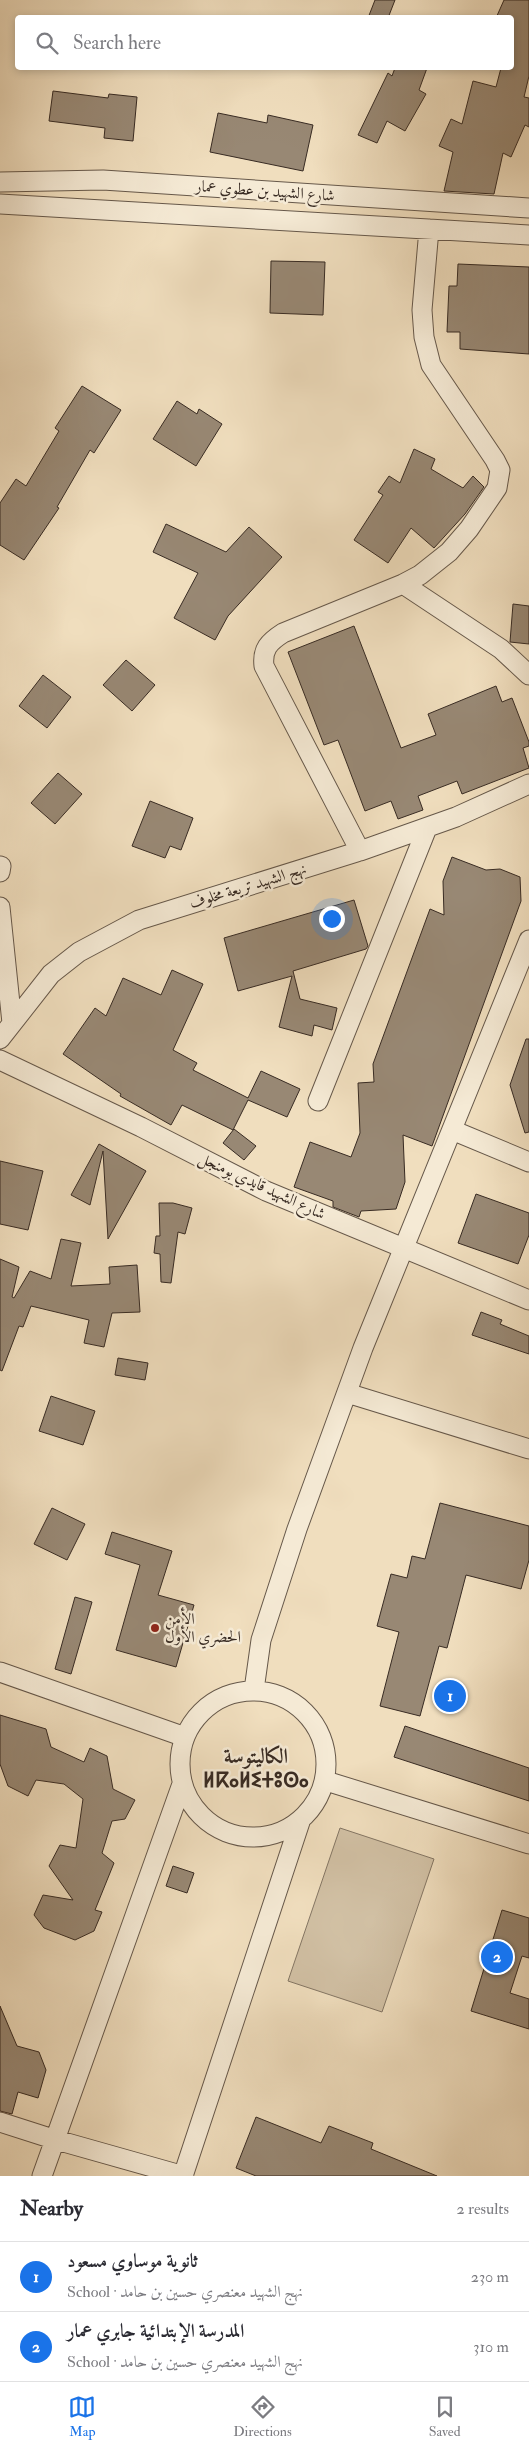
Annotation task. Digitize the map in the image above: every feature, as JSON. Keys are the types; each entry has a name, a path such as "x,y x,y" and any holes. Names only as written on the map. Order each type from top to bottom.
{"street":[{"name":"شارع الشهيد بن عطوي عمار","path":"0,182 103,180 529,208"},
{"name":"شارع الشهيد بن عطوي عمار","path":"0,204 529,235"},
{"path":"360,851 264,666 263,655 272,640 283,633 403,584 420,575 449,552 469,529 497,488 500,470 495,460 431,365 424,336 422,310 429,229"},
{"path":"403,584 502,649 529,675"},
{"name":"نهج الشهيد تريعة مخلوف","path":"0,1039 51,974 78,952 139,920 360,851 427,828 529,784"},
{"path":"318,1101 427,828"},
{"path":"0,907 12,1023"},
{"path":"254,1690 261,1640 298,1529 347,1393 529,940"},
{"name":"شارع الشهيد قايدي بومنجل","path":"0,1060 141,1127 266,1191 529,1300"},
{"path":"452,1130 529,1162"},
{"path":"347,1393 529,1449"},
{"path":"0,1672 185,1737"},
{"path":"254,1690 287,1698 306,1713 320,1733 327,1756 326,1781 316,1803 300,1822 279,1834 255,1838 231,1834 209,1823 192,1806 182,1784 180,1760 185,1737 197,1716 216,1701 238,1692 254,1690"},
{"path":"326,1781 529,1844"},
{"path":"42,2176 182,1784"},
{"path":"0,2122 183,2176 300,1822"}],"shaded area":[{"path":"340,1828 434,1859 382,2012 288,1981"}],"building":[{"path":"375,0 395,0 389,15 369,15"},
{"path":"504,0 529,0 529,76 524,97 529,98 529,127 525,125 511,157 503,153 494,194 444,191 453,152 439,146 451,119 462,124 473,81 496,87 500,70 514,70 514,15 497,15"},
{"path":"394,70 426,70 419,90 426,94 405,131 387,121 377,143 358,135 388,73 392,76"},
{"path":"53,91 108,98 109,94 137,97 133,141 104,138 105,128 49,121"},
{"path":"218,113 267,123 268,115 313,125 303,171 210,152"},
{"path":"271,261 325,262 323,315 270,313"},
{"path":"458,264 529,267 529,354 460,349 460,332 447,332 449,286 457,286"},
{"path":"82,386 121,410 94,453 90,450 57,507 59,508 24,560 0,545 0,503 16,479 26,486 59,431 55,428"},
{"path":"177,401 197,414 199,409 222,424 196,466 153,439"},
{"path":"414,449 435,459 431,469 463,488 473,476 484,487 465,514 434,548 411,528 388,563 354,540 383,495 378,492 389,476 400,483"},
{"path":"166,524 226,552 249,527 282,557 228,616 215,640 174,618 198,573 153,552"},
{"path":"513,604 529,606 529,644 510,642"},
{"path":"354,626 401,748 436,735 428,714 496,686 502,702 512,698 529,742 529,746 523,748 529,768 462,794 457,781 418,796 423,810 398,819 391,801 365,811 338,740 324,745 288,652"},
{"path":"126,660 155,685 132,711 103,685"},
{"path":"43,675 71,697 47,728 19,706"},
{"path":"58,773 82,794 55,824 31,803"},
{"path":"150,801 193,818 181,850 170,846 165,858 132,846"},
{"path":"452,857 486,870 500,869 520,877 521,901 432,1146 403,1135 405,1182 396,1209 361,1211 359,1217 333,1207 333,1201 294,1187 310,1142 351,1157 360,1133 358,1083 374,1082 373,1064 430,909 444,915 443,881"},
{"path":"354,900 368,946 366,949 293,971 300,999 337,1008 332,1030 314,1025 312,1036 279,1027 292,976 238,991 224,938"},
{"path":"172,970 203,984 173,1050 197,1063 193,1070 248,1098 261,1071 300,1089 287,1117 248,1100 233,1130 182,1105 171,1125 120,1096 121,1094 63,1054 95,1008 106,1016 123,978 161,995"},
{"path":"526,1039 529,1039 529,1132 525,1133 510,1085"},
{"path":"234,1129 256,1146 244,1160 223,1143"},
{"path":"99,1144 146,1171 108,1239 103,1151 90,1205 71,1195"},
{"path":"0,1161 43,1171 28,1230 0,1224"},
{"path":"476,1194 529,1213 529,1235 518,1264 458,1243"},
{"path":"159,1203 173,1203 192,1208 185,1234 178,1232 171,1283 161,1282 160,1254 154,1253 156,1236 160,1236"},
{"path":"61,1239 81,1243 71,1286 110,1284 109,1267 137,1265 140,1312 112,1313 104,1347 84,1343 89,1320 31,1306 23,1327 19,1326 2,1371 0,1370 0,1259 19,1267 12,1297 14,1298 30,1271 51,1279"},
{"path":"481,1312 502,1320 500,1324 529,1336 529,1354 472,1335"},
{"path":"118,1358 148,1363 145,1380 115,1375"},
{"path":"51,1396 95,1411 83,1445 39,1431"},
{"path":"440,1503 529,1526 529,1560 521,1589 466,1575 447,1648 439,1646 420,1716 380,1706 399,1632 377,1626 391,1574 407,1578 412,1556 425,1559"},
{"path":"52,1508 85,1524 67,1560 34,1544"},
{"path":"112,1532 172,1551 158,1595 194,1605 176,1667 116,1650 140,1565 105,1554"},
{"path":"75,1597 92,1602 71,1674 55,1669"},
{"path":"0,1715 46,1729 51,1747 84,1762 90,1748 107,1756 113,1789 135,1800 125,1819 112,1821 102,1853 114,1863 95,1910 102,1912 94,1931 75,1940 44,1928 34,1915 43,1895 73,1900 49,1866 60,1845 76,1848 83,1799 64,1784 36,1780 28,1796 8,1786 0,1764"},
{"path":"405,1726 529,1768 529,1801 394,1757"},
{"path":"173,1866 194,1873 187,1893 166,1886"},
{"path":"502,1910 529,1918 529,1958 522,1956 510,1993 529,1999 529,2029 471,2011"},
{"path":"0,2006 17,2046 39,2052 46,2070 38,2098 18,2092 12,2114 0,2111"},
{"path":"256,2117 321,2143 329,2126 373,2143 371,2149 437,2176 256,2176 236,2168"}],"place":[{"name":"الأمن الحضري الأول","path":"155,1628"},
{"name":"ثانوية موساوي مسعود","path":"450,1696"},
{"name":"المدرسة الإبتدائية جابري عمار","path":"497,1957"}],"district":[{"name":"الكاليتوسة ⵍⴽⴰⵍⵉⵜⵓⵙⴰ","path":"256,1768"}]}
